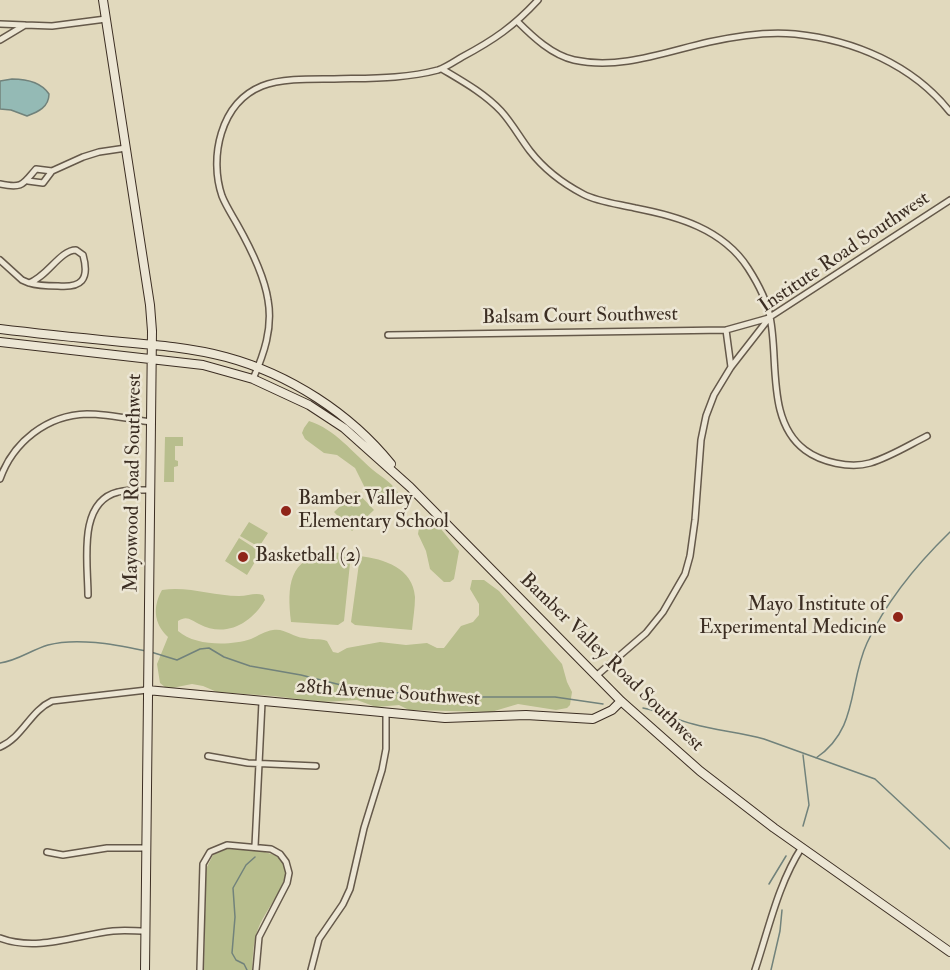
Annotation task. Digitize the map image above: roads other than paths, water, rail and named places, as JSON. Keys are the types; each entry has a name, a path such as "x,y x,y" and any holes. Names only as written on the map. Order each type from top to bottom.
{"main road":[{"name":"Mayowood Road Southwest","path":"103,0 150,305 152,345 145,970"},
{"name":"Bamber Valley Road Southwest","path":"0,329 203,352 258,368 299,387 332,409 360,431 381,452 410,487"},
{"name":"Bamber Valley Road Southwest","path":"0,342 203,365 253,379 309,405 344,428 410,487 621,701 700,771 774,828 950,952"},
{"name":"28th Avenue Southwest","path":"147,690 445,718 526,715 593,719 612,710 621,701"}],"street":[{"path":"253,379 264,353 268,332 267,294 245,238 223,197 217,176 216,156 219,137 241,100 251,92 270,84 314,79 390,78 442,69 485,45 518,22 538,0"},
{"path":"0,24 48,27 106,19"},
{"path":"518,22 532,36 555,52 587,62 636,60 710,42 764,34 794,33 827,39 857,47 904,70 941,101 950,112"},
{"path":"0,40 25,25"},
{"path":"442,69 492,101 531,152 564,183 597,199 668,214 685,220 719,237 735,252 748,267 770,317 774,366 782,417 792,437 804,449 828,460 858,465 870,464 927,436"},
{"path":"0,184 13,186 28,181 43,183 52,171 92,154 126,147"},
{"path":"28,181 36,169 52,171"},
{"name":"Institute Road Southwest","path":"596,676 646,633 663,612 685,574 693,538 701,440 706,416 714,395 732,367 770,317 950,200"},
{"path":"0,260 22,280 29,283 63,287 78,285 83,279 85,273 83,255 76,250 68,251 41,276 29,283"},
{"name":"Balsam Court Southwest","path":"388,335 726,330 770,317"},
{"path":"726,330 732,367"},
{"path":"0,479 8,462 24,440 53,422 86,414 151,422"},
{"path":"88,595 89,525 93,511 103,500 116,492 151,490"},
{"path":"0,747 12,741 39,709 52,701 147,690"},
{"path":"255,846 262,702"},
{"path":"310,970 319,939 343,904 350,889 364,828 382,770 386,749 386,712"},
{"path":"208,756 260,764 316,766"},
{"path":"200,970 201,873 204,860 210,852 222,846 255,846 276,851 284,858 289,873 287,883 259,937 256,970"},
{"path":"755,970 780,889 802,847"},
{"path":"47,852 63,855 107,848 147,848"},
{"path":"0,938 18,942 49,942 113,931 146,932"}],"water":[{"path":"12,79 28,81 46,90 49,99 45,106 27,116 0,109 0,81"}],"waterway":[{"path":"816,758 830,746 846,720 861,659 883,613 914,570 950,532"},
{"path":"0,663 48,645 72,642 122,646 146,651"},
{"path":"151,652 177,660 200,649 209,648 224,657 250,666 345,686 386,692 455,697 555,697 603,704"},
{"path":"643,708 702,726 764,739 875,779 950,849"},
{"path":"803,755 809,805 803,826"},
{"path":"769,884 786,856"},
{"path":"247,970 232,953 235,917 233,888 246,865 255,857"},
{"path":"771,970 780,931 782,910"}],"place":[{"name":"Bamber Valley Elementary School","path":"286,511"},
{"name":"Basketball (2)","path":"243,557"},
{"name":"Mayo Institute of Experimental Medicine","path":"898,617"}]}
